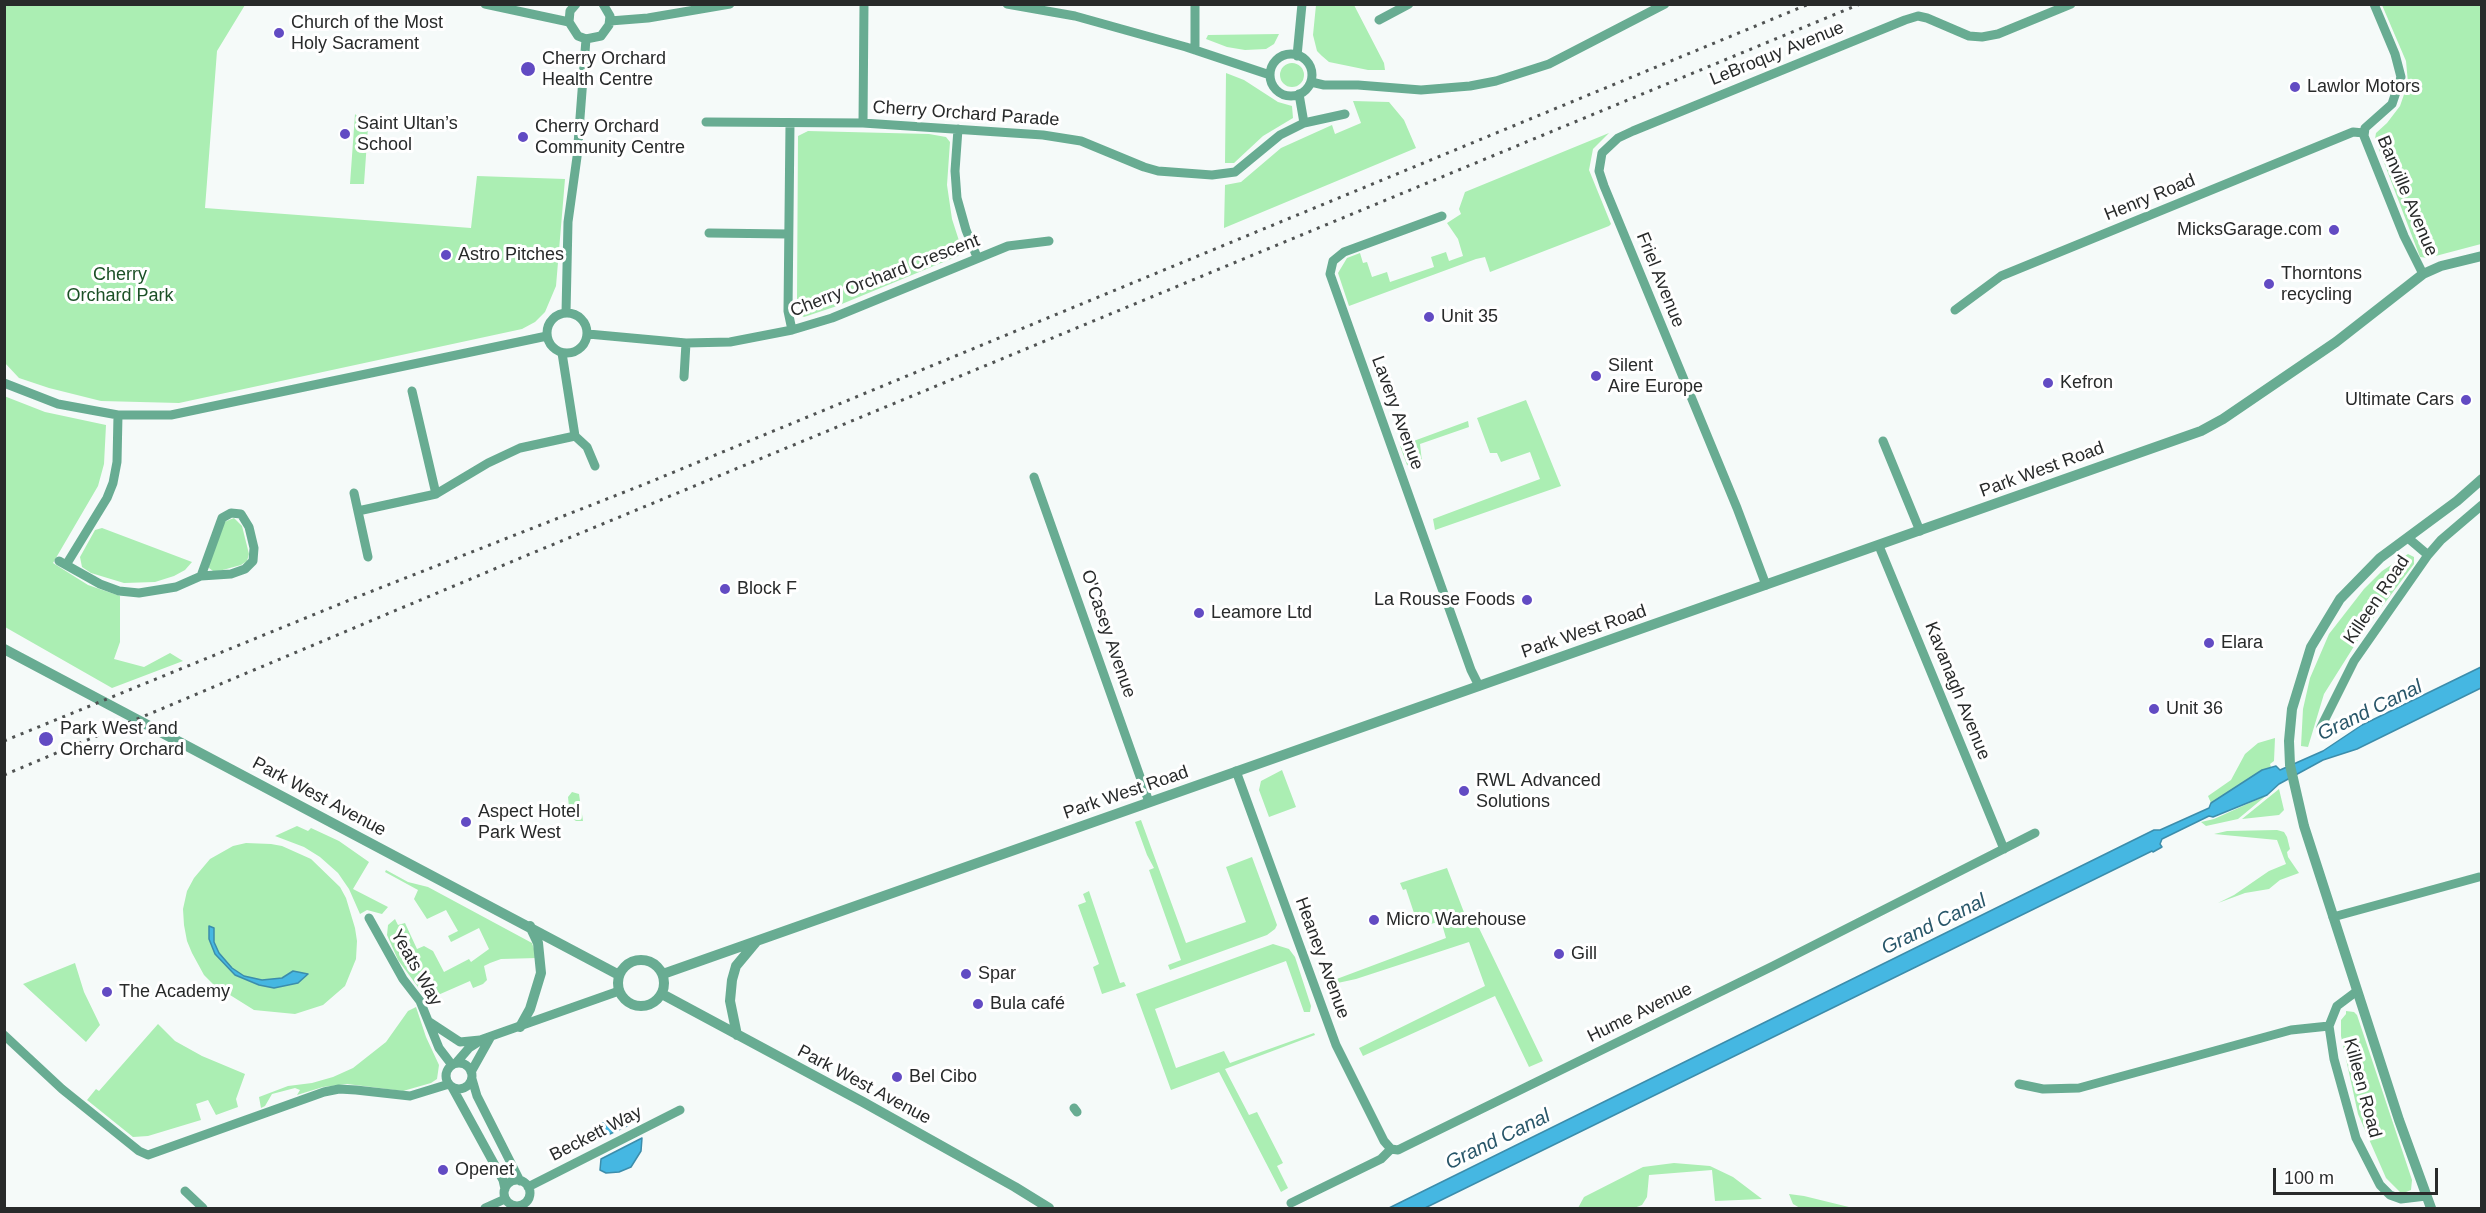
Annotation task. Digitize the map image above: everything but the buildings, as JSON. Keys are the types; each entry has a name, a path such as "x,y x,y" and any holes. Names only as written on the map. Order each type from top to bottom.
{"street":[{"path":"485,4 569,22"},
{"path":"576,4 570,11 569,22 578,36 586,39 601,36 606,31 610,21 603,4"},
{"path":"610,21 648,18 730,4"},
{"path":"863,123 864,4"},
{"path":"1006,4 1075,16 1195,50 1270,75"},
{"path":"1075,16 1077,4"},
{"path":"1195,4 1195,50"},
{"path":"1297,56 1302,4"},
{"path":"1379,20 1409,4"},
{"path":"1311,82 1324,85 1421,90 1470,86 1496,81 1549,64 1665,4"},
{"name":"LeBroquy Avenue","path":"1602,153 1618,138 1633,131 1905,20 1918,16 1969,36 1982,37 1998,34 2071,4"},
{"name":"Banville Avenue","path":"2374,4 2395,54 2401,77 2392,104 2378,119 2368,124 2364,133 2404,236 2423,274"},
{"path":"566,313 568,222 578,157 586,39"},
{"path":"1290,55 1297,56 1310,66 1311,82 1299,94 1291,96 1278,92 1270,75 1271,68 1278,59 1290,55"},
{"path":"1299,94 1304,123"},
{"name":"Cherry Orchard Parade","path":"706,122 863,123 1066,138 1100,148 1144,167 1184,174 1212,175 1235,172 1280,135 1304,123 1345,114"},
{"path":"790,124 788,311 792,330"},
{"path":"958,129 955,171 957,198 977,257"},
{"name":"Henry Road","path":"1955,310 2001,276 2353,132 2364,133"},
{"name":"Friel Avenue","path":"1602,153 1599,171 1604,186 1737,508 1766,585"},
{"name":"Lavery Avenue","path":"1442,216 1344,252 1333,261 1330,274 1471,670 1479,686"},
{"path":"709,233 788,234"},
{"name":"Cherry Orchard Crescent","path":"588,334 686,343 730,342 792,330 832,318 977,257 1019,243 1049,241"},
{"name":"Park West Road","path":"663,974 1880,546 2213,425 2336,342 2423,274 2441,266 2481,256"},
{"path":"566,313 579,316 584,321 588,334 579,350 562,353 552,347 547,336 549,323 559,314 566,313"},
{"path":"4,383 58,404 118,415 171,415 547,336"},
{"path":"684,377 686,343"},
{"path":"562,353 575,436 587,447 595,466"},
{"path":"412,391 436,494"},
{"path":"118,415 117,462 113,483 107,498 63,563 100,584 119,591 139,593 176,587 201,576 231,574 245,569 253,561 254,548 249,527 241,514 231,513 222,518 206,555 201,576"},
{"path":"358,511 436,494 520,448 575,436"},
{"path":"1883,441 1920,531"},
{"name":"O'Casey Avenue","path":"1034,477 1149,802"},
{"name":"Killeen Road","path":"2431,1209 2357,991 2295,795 2289,741 2292,709 2298,685 2311,647 2330,613 2364,572 2481,479"},
{"path":"354,493 368,557"},
{"name":"Killeen Road","path":"2321,727 2355,662 2428,555 2441,540 2481,505"},
{"name":"Killeen Road","path":"2408,538 2428,555"},
{"name":"Kavanagh Avenue","path":"1880,546 2004,849"},
{"name":"Park West Avenue","path":"4,649 619,975"},
{"name":"Heaney Avenue","path":"1236,771 1336,1046 1384,1142 1391,1149"},
{"name":"Hume Avenue","path":"1291,1203 1382,1159 1391,1149 1398,1150 1773,966 2036,833"},
{"path":"2333,917 2479,877"},
{"name":"Yeats Way","path":"369,918 403,979 420,1001 439,1048 454,1064"},
{"path":"520,1026 530,1009 541,973 542,960 538,943 530,926"},
{"path":"737,1035 730,1001 732,980 736,966 758,940"},
{"path":"637,960 653,962 663,974 662,994 657,1000 643,1006 629,1003 619,991 619,975 629,962 637,960"},
{"path":"454,1064 464,1064 472,1076 477,1096 524,1184 530,1204 518,1206 509,1200 503,1180 446,1074 454,1064 469,1048 486,1039 619,991"},
{"name":"Killeen Road","path":"2357,991 2337,1006 2329,1026 2334,1059 2356,1138 2380,1185 2390,1195 2401,1199 2426,1196"},
{"name":"Park West Avenue","path":"662,994 897,1120 1015,1187 1049,1209"},
{"path":"428,1021 460,1042 486,1039"},
{"path":"2019,1084 2050,1090 2079,1088 2291,1030 2329,1026"},
{"path":"4,1035 63,1089 139,1151 148,1155 324,1092 339,1089 410,1096 451,1086 464,1088 472,1076 486,1039"},
{"name":"Beckett Way","path":"509,1200 509,1183 524,1184 680,1110"},
{"path":"184,1191 203,1209"},
{"path":"485,1209 509,1200"}],"green space":[{"name":"Cherry Orchard Park","path":"5,4 245,5 217,51 205,208 471,228 477,176 565,179 556,286 545,312 535,322 522,329 179,403 101,401 19,378 4,362"},
{"path":"1316,5 1354,5 1384,63 1385,70 1368,70 1329,62 1322,56 1317,51 1313,35"},
{"path":"2382,5 2481,5 2481,244 2428,258 2420,257 2375,139 2376,133 2400,106 2408,83 2406,61"},
{"path":"1279,34 1274,44 1266,49 1245,50 1227,47 1206,39 1208,35"},
{"path":"1292,63 1297,64 1303,70 1303,80 1297,86 1292,87 1287,86 1281,80 1280,75 1281,70 1287,64"},
{"path":"1226,73 1244,80 1278,102 1292,106 1293,118 1263,136 1234,163 1225,163"},
{"path":"1353,101 1389,102 1404,120 1416,148 1224,228 1225,185 1241,182 1281,148 1332,125 1335,134 1361,123"},
{"path":"355,114 368,127 364,184 350,184"},
{"path":"808,131 929,134 946,137 950,142 947,185 952,219 962,250 958,256 837,306 804,317 800,315 797,298 798,136"},
{"path":"1609,133 1593,149 1589,170 1611,224 1609,226 1490,272 1485,257 1476,259 1349,306 1338,273 1347,258 1360,253 1363,263 1367,262 1372,277 1387,272 1390,282 1434,267 1431,257 1446,252 1449,261 1463,256 1458,239 1447,223 1461,214 1459,209 1465,192"},
{"path":"4,396 45,412 106,425 104,464 98,486 53,563 88,585 120,596 120,642 114,659 144,667 170,653 183,661 112,688 5,627"},
{"path":"1526,400 1561,486 1435,530 1433,519 1540,479 1530,452 1501,462 1497,453 1490,453 1477,418"},
{"path":"1468,421 1469,427 1420,444 1422,462 1414,467 1407,465 1400,446"},
{"path":"234,518 242,526 249,554 247,561 241,565 213,571 209,568 209,563 224,522"},
{"path":"102,528 192,562 185,570 174,576 155,582 124,583 91,573 82,567 80,557 95,530"},
{"path":"2408,554 2414,557 2414,564 2363,632 2324,694 2308,747 2301,746 2303,709 2310,678 2329,634 2364,589 2382,571"},
{"path":"2275,738 2274,761 2270,764 2271,767 2211,803 2208,796 2231,780 2245,754 2258,743"},
{"path":"1282,770 1296,807 1269,817 1259,790 1261,781"},
{"path":"2279,789 2284,810 2279,815 2242,819"},
{"path":"572,792 579,794 583,821 576,821 570,817 568,797"},
{"path":"2267,795 2238,819 2206,826 2201,822 2214,819"},
{"path":"1141,820 1186,943 1246,922 1226,867 1252,857 1277,925 1275,929 1267,935 1170,970 1168,965 1181,960 1149,870 1154,868 1135,822"},
{"path":"297,826 308,831 311,828 339,841 369,862 353,889 388,907 382,914 367,910 360,914 349,889 338,873 304,847 275,836"},
{"path":"2277,830 2284,832 2287,837 2290,849 2287,852 2288,857 2299,873 2280,880 2269,889 2245,893 2218,903 2269,871 2286,864 2277,840 2214,834 2227,831"},
{"path":"246,843 282,846 311,859 340,887 346,898 355,928 356,959 345,986 323,1005 295,1014 254,1010 214,985 204,975 192,953 184,925 183,909 187,891 194,878 210,859 233,846"},
{"path":"1447,868 1470,928 1478,926 1543,1061 1529,1067 1495,996 1363,1056 1359,1048 1485,986 1469,942 1356,979 1333,984 1329,990 1326,983 1446,938 1441,921 1421,927 1418,925 1406,889 1403,890 1400,883"},
{"path":"386,870 408,882 428,887 532,943 537,958 501,959 490,963 484,966 487,980 483,984 473,988 470,981 438,995 441,1003 429,1002 398,960 387,935 388,925 395,919 398,925 405,923 417,949 424,946 433,951 444,972 469,959 471,962 489,949 479,928 451,942 448,936 458,931 446,910 427,919 414,899 418,890 385,872"},
{"path":"1089,891 1120,983 1124,982 1126,986 1102,994 1093,967 1099,964 1078,905 1086,902 1083,894"},
{"path":"1273,944 1289,949 1295,957 1311,1006 1310,1012 1304,1012 1286,961 1155,1009 1176,1068 1224,1051 1230,1063 1314,1033 1315,1035 1225,1069 1249,1115 1257,1112 1283,1163 1277,1166 1288,1188 1281,1192 1219,1072 1171,1090 1136,994"},
{"path":"75,963 84,992 100,1025 86,1042 23,984"},
{"path":"416,1007 439,1065 437,1079 431,1083 403,1091 347,1084 323,1087 297,1095 300,1090 295,1088 272,1094 265,1106 261,1108 259,1097 288,1086 333,1077 353,1068 386,1042 408,1011"},
{"path":"2346,1011 2357,1015 2412,1180 2411,1190 2406,1192 2400,1192 2386,1178 2358,1114 2341,1036 2341,1020"},
{"path":"158,1024 175,1041 202,1056 245,1074 236,1099 238,1107 216,1115 208,1100 196,1104 201,1120 148,1136 133,1137 87,1100 96,1089 99,1091"},
{"path":"1674,1163 1710,1166 1733,1177 1762,1199 1715,1201 1712,1170 1649,1175 1647,1197 1642,1205 1634,1208 1578,1208 1584,1197 1643,1167"},
{"path":"1789,1194 1853,1208 1800,1208 1793,1204"}],"water":[{"path":"2481,667 2481,688 2357,749 2323,760 2279,784 2267,795 2213,817 2209,816 2162,839 2160,844 2162,847 2153,852 1425,1208 1389,1208 2154,830 2160,830 2209,808 2211,803 2262,770 2276,766 2280,770 2323,751 2362,725"},
{"path":"209,926 214,928 214,942 219,953 232,968 244,976 262,980 282,978 293,971 308,974 298,983 274,988 259,985 235,975 215,954 209,939"},
{"path":"610,1120 622,1122 627,1126 597,1140 591,1134 598,1125"},
{"path":"642,1138 641,1151 631,1167 619,1172 606,1173 600,1170 601,1159"}],"railway":[{"path":"4,741 357,597 645,484 1809,4"},
{"path":"4,775 530,554 1860,4"}],"place":[{"name":"Church of the Most Holy Sacrament","path":"279,33"},
{"name":"Cherry Orchard Health Centre","path":"528,69"},
{"name":"Lawlor Motors","path":"2295,87"},
{"name":"Saint Ultan’s School","path":"345,134"},
{"name":"Cherry Orchard Community Centre","path":"523,137"},
{"name":"MicksGarage.com","path":"2334,230"},
{"name":"Astro Pitches","path":"446,255"},
{"name":"Thorntons recycling","path":"2269,284"},
{"name":"Unit 35","path":"1429,317"},
{"name":"Silent Aire Europe","path":"1596,376"},
{"name":"Kefron","path":"2048,383"},
{"name":"Ultimate Cars","path":"2466,400"},
{"name":"Block F","path":"725,589"},
{"name":"La Rousse Foods","path":"1527,600"},
{"name":"Leamore Ltd","path":"1199,613"},
{"name":"Elara","path":"2209,643"},
{"name":"Unit 36","path":"2154,709"},
{"name":"Park West and Cherry Orchard","path":"46,739"},
{"name":"RWL Advanced Solutions","path":"1464,791"},
{"name":"Aspect Hotel Park West","path":"466,822"},
{"name":"Micro Warehouse","path":"1374,920"},
{"name":"Gill","path":"1559,954"},
{"name":"Spar","path":"966,974"},
{"name":"The Academy","path":"107,992"},
{"name":"Bula café","path":"978,1004"},
{"name":"Bel Cibo","path":"897,1077"},
{"name":"Openet","path":"443,1170"}],"water label":[{"name":"Grand Canal","path":"2370,711"},
{"name":"Grand Canal","path":"1934,925"},
{"name":"Grand Canal","path":"1498,1140"}]}
